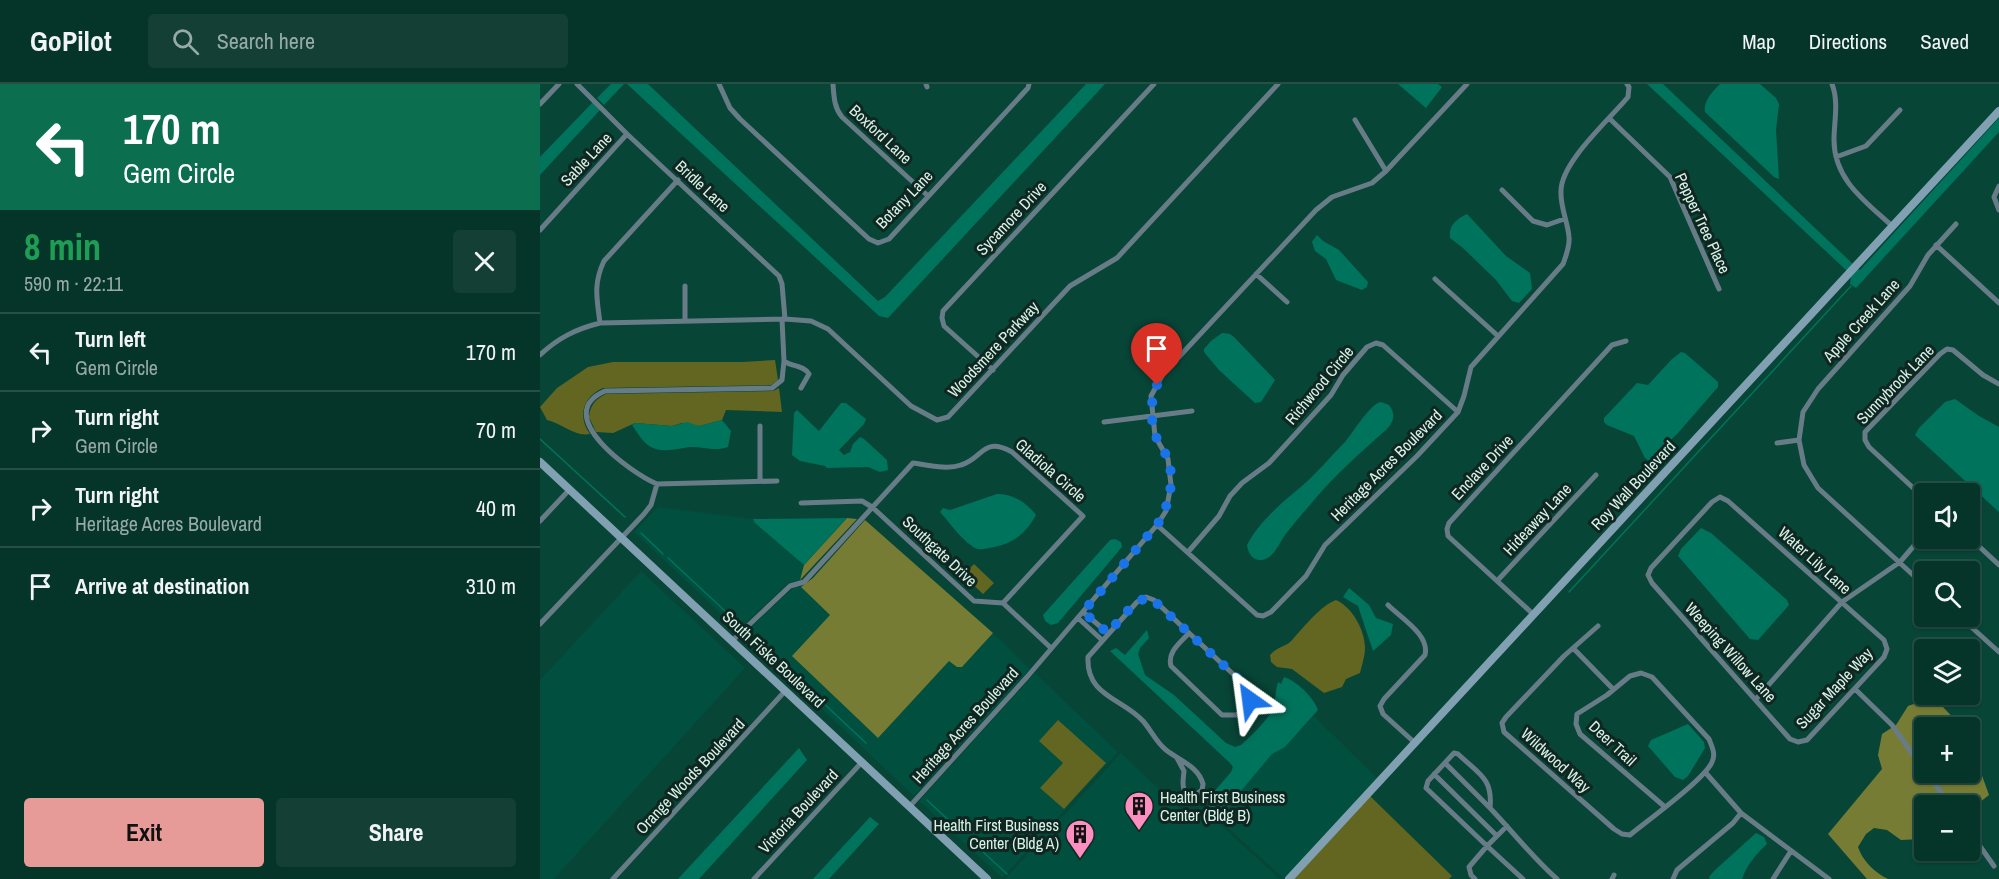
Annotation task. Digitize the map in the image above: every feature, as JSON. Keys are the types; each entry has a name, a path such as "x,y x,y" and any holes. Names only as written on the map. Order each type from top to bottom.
{"street":[{"path":"540,104 559,84"},
{"name":"Bridle Lane","path":"577,84 779,276 782,284 784,361"},
{"name":"Botany Lane","path":"719,84 730,108 740,119 869,239 878,243 889,239 927,195 1028,88 1029,84"},
{"name":"Boxford Lane","path":"833,84 834,101 842,117 927,195"},
{"name":"Sycamore Drive","path":"993,370 944,326 943,311 1154,84"},
{"name":"Woodsmere Parkway","path":"540,355 556,340 578,328 600,323 811,321 828,329 911,406 937,420 948,417 1070,286 1117,258 1278,84"},
{"name":"Heritage Acres Boulevard","path":"910,806 1028,677 1157,525 1166,511 1171,485 1168,459 1155,435 1151,396 1163,374 1316,210 1332,197 1372,183 1467,84"},
{"name":"Heritage Acres Boulevard","path":"1157,525 1251,611 1260,617 1267,615 1306,576 1325,545 1417,456 1458,412 1471,367 1563,264 1568,251 1569,237 1564,219 1561,191 1563,176 1573,159 1628,97 1627,84"},
{"path":"1832,84 1835,100 1834,142 1840,170 1848,185 1892,226"},
{"path":"1836,157 1866,146 1900,110"},
{"name":"Roy Wall Boulevard","path":"1289,879 1999,111"},
{"name":"Pepper Tree Place","path":"1610,119 1670,177 1719,289"},
{"path":"1355,120 1386,171"},
{"name":"Sable Lane","path":"540,230 627,134"},
{"path":"600,323 596,285 597,274 604,261 678,180"},
{"path":"1999,186 1995,197 1999,210"},
{"path":"1502,190 1533,221 1547,225 1564,219"},
{"name":"Apple Creek Lane","path":"1799,440 1803,412 1818,389 1910,286 1928,255 1956,224"},
{"path":"1936,245 1999,303"},
{"path":"1256,273 1287,302"},
{"path":"1435,279 1498,336"},
{"path":"685,286 685,321"},
{"name":"Enclave Drive","path":"1533,615 1448,536 1449,523 1612,345 1626,341"},
{"name":"Richwood Circle","path":"1188,552 1219,516 1230,496 1277,454 1331,395 1343,375 1367,347 1376,344 1383,345 1458,412"},
{"name":"Sunnybrook Lane","path":"1914,489 1869,447 1864,438 1865,432 1947,349 1953,350 1983,375 1999,384"},
{"path":"784,361 808,371 809,378 801,388"},
{"path":"777,480 657,484 644,478 623,462 591,430 585,417 593,398 605,391 772,388 782,380 784,361"},
{"path":"1104,422 1192,411"},
{"path":"760,426 760,481"},
{"path":"1777,443 1799,440 1804,465 1818,488 1914,575"},
{"name":"Gladiola Circle","path":"873,507 913,463 937,466 962,465 989,447 1001,446 1012,452 1083,516 1003,603"},
{"name":"South Fiske Boulevard","path":"540,462 987,879"},
{"name":"Hideaway Lane","path":"1497,581 1596,475"},
{"path":"540,624 651,505 657,484"},
{"path":"540,521 570,489"},
{"name":"Weeping Willow Lane","path":"1720,497 1697,518 1648,575 1652,583 1790,739 1798,742"},
{"name":"Water Lily Lane","path":"1720,497 1728,501 1884,640 1887,649"},
{"path":"732,640 790,586 804,582 873,507 862,501 801,503"},
{"name":"Southgate Drive","path":"873,507 974,601 1003,603"},
{"path":"1756,699 1842,602 1900,562 1914,546"},
{"path":"1980,547 1999,565"},
{"path":"1177,758 1184,771 1183,789 1188,794 1197,794 1203,787 1202,779 1191,766 1158,742 1136,715 1106,695 1094,682 1088,657 1137,602 1146,597 1154,600 1248,688 1251,694 1250,700 1237,715 1222,715 1171,666 1169,659 1171,653 1189,633"},
{"path":"1003,603 1051,648"},
{"path":"1388,605 1423,638 1427,647 1425,655 1380,706 1383,714 1414,742"},
{"path":"1083,612 1108,633"},
{"path":"1078,618 1102,640"},
{"name":"Wildwood Way","path":"1598,626 1573,648 1506,717 1502,723 1504,732 1560,783 1622,834 1630,835 1705,772"},
{"path":"1971,627 1999,652"},
{"path":"1573,648 1613,689"},
{"name":"Sugar Maple Way","path":"1798,742 1807,740 1884,657 1887,649"},
{"name":"Deer Trail","path":"1665,807 1580,735 1576,724 1577,714 1630,676 1641,674 1652,677 1709,739 1714,751 1713,761 1705,772"},
{"path":"1855,689 1892,725 1914,755"},
{"name":"Orange Woods Boulevard","path":"613,879 787,690"},
{"path":"1490,808 1492,792 1488,783 1458,754 1454,753 1428,781 1426,788 1523,879"},
{"name":"Victoria Boulevard","path":"754,879 862,762"},
{"path":"1445,763 1507,826 1542,867 1557,879"},
{"path":"1705,772 1741,813 1829,879"},
{"path":"1434,774 1496,835"},
{"path":"1673,879 1677,870 1733,823 1741,813"},
{"path":"1475,879 1469,867 1496,835 1507,826"},
{"path":"1980,846 1994,866"},
{"path":"1773,879 1791,851"}],"shaded area":[{"path":"611,84 624,84 604,105 597,98"},
{"path":"627,84 648,84 878,301 885,297 1086,84 1105,84 888,318 879,316"},
{"path":"1398,84 1438,84 1442,87 1426,108"},
{"path":"1647,84 1663,84 1853,264 1847,271"},
{"path":"1720,84 1760,84 1776,98 1779,104 1776,130 1779,179 1774,177 1705,112 1707,100"},
{"path":"593,102 600,110 540,175 540,157"},
{"path":"1999,118 1999,132 1856,288 1850,284 1851,276 1858,269 1860,270"},
{"path":"1467,214 1506,256 1530,273 1532,289 1519,303 1512,301 1496,280 1450,238 1452,226"},
{"path":"1317,235 1339,250 1368,282 1367,287 1362,290 1336,280 1326,259 1315,251 1312,242"},
{"path":"1222,333 1234,337 1275,380 1261,402 1255,403 1219,370 1204,352 1211,341"},
{"path":"1681,352 1718,382 1718,387 1678,433 1649,461 1645,458 1634,436 1607,425 1604,418 1637,383 1648,385"},
{"path":"775,360 778,380 771,385 603,388 591,396 584,408 584,420 590,434 579,434 547,420 540,407 557,388 588,367 613,362"},
{"path":"779,388 782,412 726,410 722,420 699,426 682,423 672,426 635,423 613,433 596,432 589,417 594,403 606,394 773,391"},
{"path":"1955,399 1999,427 1999,512 1980,495 1980,483 1967,483 1915,435 1945,402"},
{"path":"1381,402 1389,405 1393,411 1393,420 1387,429 1322,490 1271,555 1261,560 1251,556 1247,545 1258,528 1272,512 1314,475 1345,442 1367,412"},
{"path":"841,403 846,403 866,419 839,450 844,455 850,452 853,444 860,437 887,460 888,470 880,472 868,467 827,468 800,461 792,455 794,413 797,410 819,431"},
{"path":"722,420 731,431 728,447 718,449 689,447 670,450 655,449 645,443 632,425 635,423 672,426 687,422 699,426"},
{"path":"997,494 1008,495 1019,500 1036,515 1017,538 997,547 974,548 959,535 940,512 943,508 950,510"},
{"path":"658,507 753,519 804,565 800,580 788,583 738,630 634,532"},
{"path":"847,518 857,519 800,580 804,565"},
{"path":"847,518 804,565 753,519"},
{"path":"865,520 993,633 962,667 957,667 949,661 878,738 792,656 830,615 801,587 813,578"},
{"path":"1701,528 1711,533 1787,600 1789,605 1758,640 1750,639 1678,556 1681,549"},
{"path":"1115,539 1121,542 1122,547 1058,623 1051,625 1045,621 1043,615 1110,540"},
{"path":"974,564 994,583 983,594 963,575"},
{"path":"641,571 745,668 554,879 540,879 540,680"},
{"path":"794,587 801,587 830,615 792,656 949,660 957,667 962,667 993,633 1030,669 914,796 743,635"},
{"path":"1349,588 1369,605 1376,618 1393,624 1391,635 1373,651 1358,606 1343,597"},
{"path":"1336,600 1347,608 1356,620 1363,634 1365,648 1360,673 1346,679 1342,687 1324,693 1292,669 1277,667 1271,662 1270,655 1291,642 1318,612"},
{"path":"1147,630 1149,638 1138,654 1145,675 1174,695 1226,743 1235,747 1241,745 1263,723 1273,707 1278,682 1281,684 1284,677 1304,690 1318,710 1285,747 1272,754 1221,815 1210,811 1207,800 1233,767 1110,651 1116,648 1125,655"},
{"path":"1035,673 1118,752 1002,878 919,801"},
{"path":"1914,704 1938,705 1952,717 1914,717 1914,783 1980,783 1980,770 1989,795 1980,802 1980,795 1914,795 1914,839 1901,840 1887,830 1874,828 1866,834 1858,847 1870,866 1888,879 1867,879 1828,834 1882,769 1878,755 1882,734 1896,725 1908,706"},
{"path":"1314,716 1377,778 1284,879 1218,819 1272,754 1285,747"},
{"path":"1058,720 1106,763 1064,809 1040,788 1063,763 1039,741"},
{"path":"1688,724 1704,742 1705,748 1688,776 1683,780 1675,777 1648,746 1651,740"},
{"path":"799,748 807,760 699,879 678,879"},
{"path":"1121,753 1189,818 1201,807 1280,879 1005,879"},
{"path":"1370,796 1452,876 1449,879 1294,879"},
{"path":"870,817 879,824 829,879 813,879"},
{"path":"1756,833 1764,837 1767,844 1752,860 1742,879 1710,879 1714,871"}],"waterway":[{"path":"1569,592 1851,286"},
{"path":"540,439 625,517"},
{"path":"641,533 663,554"},
{"path":"668,558 738,623"},
{"path":"788,670 866,743"},
{"path":"927,800 960,831"},
{"path":"970,840 1007,874"}],"place":[{"name":"Health First Business Center (Bldg B)","path":"1139,832"},
{"name":"Health First Business Center (Bldg A)","path":"1080,860"}],"route":[{"path":"1157,385 1151,396 1155,435 1168,459 1171,485 1166,511 1157,525 1083,612 1108,633 1137,602 1146,597 1151,598 1248,688 1251,694 1250,700"}]}
